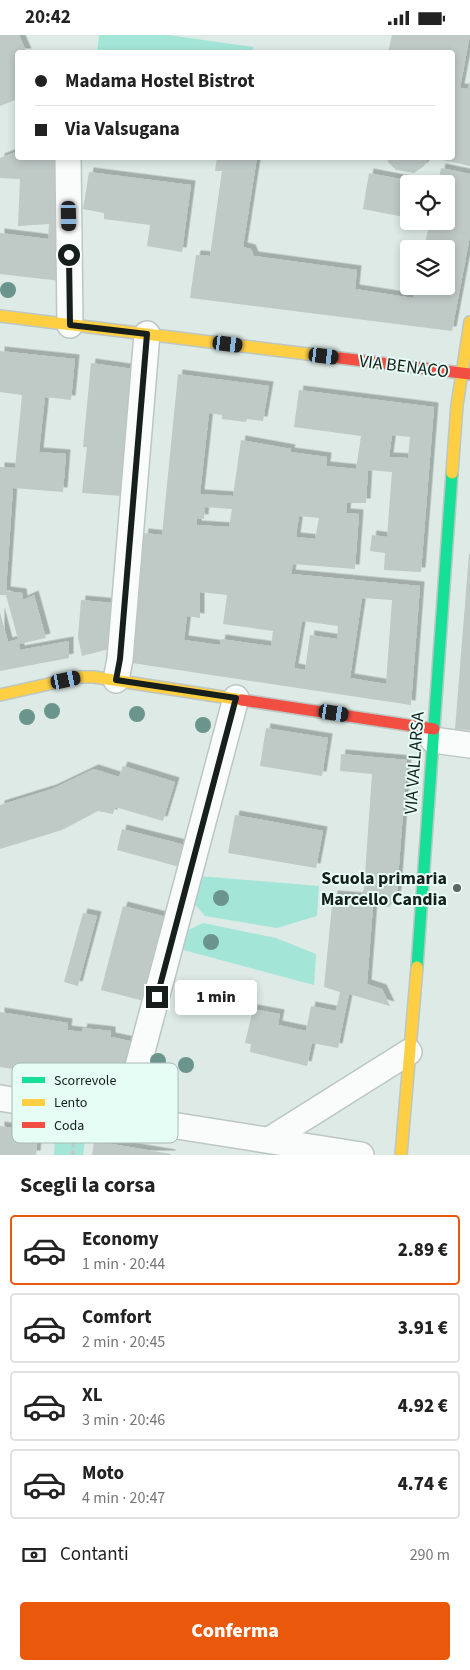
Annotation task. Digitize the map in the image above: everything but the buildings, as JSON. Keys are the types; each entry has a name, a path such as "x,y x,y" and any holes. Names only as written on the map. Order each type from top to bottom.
{"street":[{"path":"68,160 70,325"},
{"name":"VIA BENACO","path":"0,316 466,374"},
{"name":"VIA VALLARSA","path":"401,1155 433,735 470,322"},
{"path":"116,680 120,659 147,334"},
{"path":"0,695 80,677 116,680 236,698 433,735 470,745"},
{"path":"139,1063 236,698"},
{"path":"269,1140 409,1052"},
{"path":"178,1127 361,1155"}],"green space":[{"path":"99,35 168,35 253,47 252,50 97,50"},
{"path":"199,876 319,886 317,916 277,928 205,916 192,901"},
{"path":"203,923 276,938 316,954 314,985 180,949 184,932"},
{"path":"55,1143 85,1143 83,1155 54,1155"}],"traffic: fast":[{"path":"417,967 452,473"}],"traffic: slow":[{"path":"0,316 340,358"},
{"path":"452,473 457,405 470,322"},
{"path":"0,695 80,677 94,677 242,700"},
{"path":"401,1155 417,967"}],"traffic: jam":[{"path":"340,358 470,374"},
{"path":"242,700 434,729"}],"place":[{"name":"Scuola primaria Marcello Candia","path":"457,888"}],"route":[{"path":"69,255 70,325 147,334 120,659 116,680 236,698 157,997"}]}
